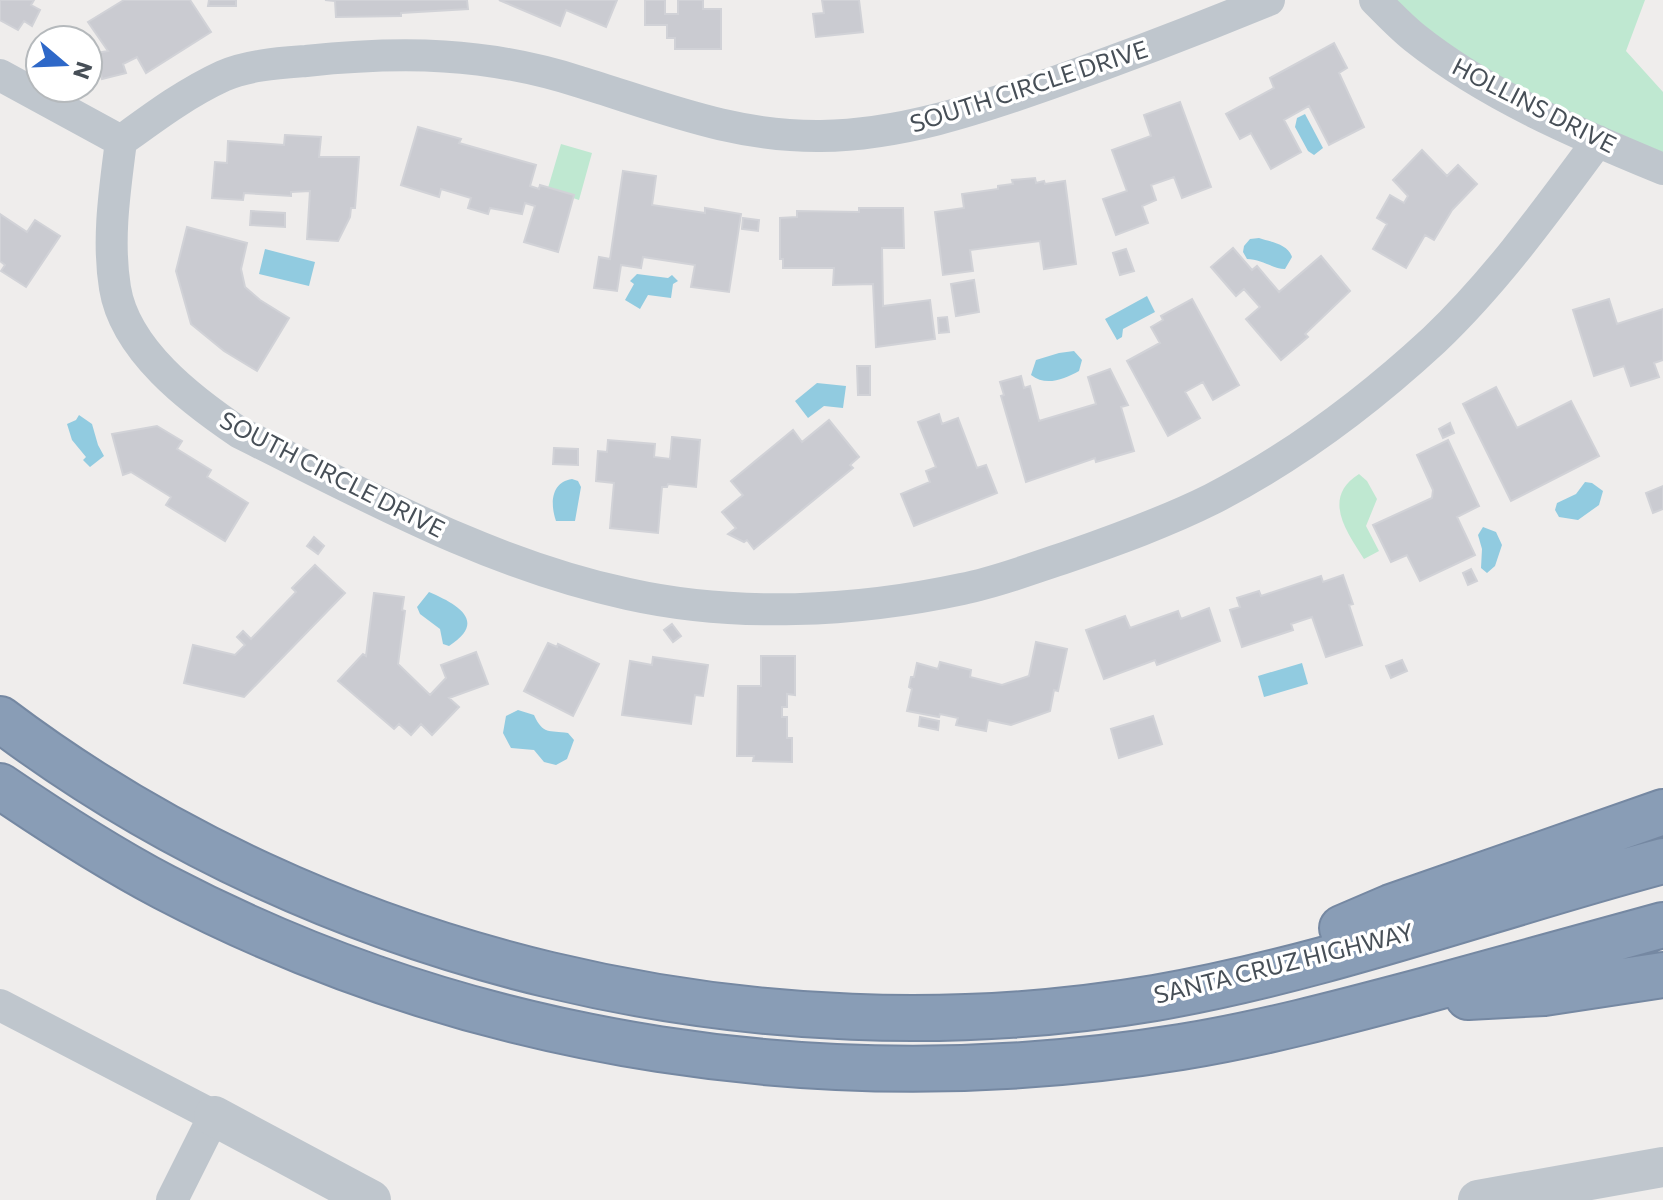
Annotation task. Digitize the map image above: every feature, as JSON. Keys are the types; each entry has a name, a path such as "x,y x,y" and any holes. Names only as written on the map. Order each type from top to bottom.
{"highway":[{"path":"0,691 35,720 39,749"},
{"name":"SANTA CRUZ HIGHWAY","path":"0,719 39,749 125,805 180,836 294,889 411,934 532,969 594,984 733,1007 842,1016 905,1017 1031,1013 1094,1007 1219,985 1663,861"},
{"path":"0,786 106,855 162,886 221,915 341,966 477,1011 596,1040 803,1067 884,1070 987,1068 1068,1062 1184,1047 1249,1035 1378,1003 1663,925"},
{"path":"1219,985 1391,907 1663,812"},
{"path":"1378,1003 1544,993 1663,975"}],"street":[{"name":"SOUTH CIRCLE DRIVE","path":"1269,0 1125,58 1014,96 940,119 869,133 817,136 741,130 682,116 522,65 463,56 409,55 295,62 226,75 172,103 121,141 112,218 115,289 129,325 145,353 206,410 240,433 458,539 529,568 655,599 791,610 866,605 965,589 1114,541 1209,500 1291,452 1435,338 1512,254 1598,141"},
{"name":"HOLLINS DRIVE","path":"1375,0 1413,36 1447,62 1531,110 1663,169"},
{"path":"0,75 121,141"},
{"path":"0,1005 371,1200"},
{"path":"172,1200 214,1116"},
{"path":"1478,1200 1663,1167"}],"green space":[{"path":"1378,0 1645,0 1626,51 1663,92 1663,170 1523,108"},
{"path":"561,144 592,153 579,200 573,195 548,188"},
{"path":"1359,474 1367,481 1377,499 1366,526 1379,551 1364,559 1345,527 1339,504 1348,483"}],"water":[{"path":"1305,114 1323,148 1314,155 1308,151 1295,127 1297,118"},
{"path":"1259,238 1287,249 1292,257 1285,269 1247,259 1244,246 1250,239"},
{"path":"265,249 315,262 309,286 259,274"},
{"path":"637,274 668,278 672,275 678,281 673,284 671,298 648,295 640,309 625,300 634,284 630,281"},
{"path":"1147,296 1155,312 1123,329 1122,337 1117,340 1105,319"},
{"path":"1074,351 1082,360 1079,371 1049,381 1031,375 1036,360"},
{"path":"817,383 846,386 843,408 824,406 808,418 795,401"},
{"path":"79,415 92,424 104,456 90,467 72,440 67,424"},
{"path":"572,479 578,481 581,487 575,521 556,521 553,508 556,489"},
{"path":"1585,482 1603,491 1599,505 1578,520 1559,517 1555,510 1557,503 1576,494"},
{"path":"1483,527 1496,532 1502,545 1495,566 1487,573 1481,568 1482,549 1478,535"},
{"path":"429,592 458,608 467,621 466,629 449,646 443,644 440,629 420,614 417,607"},
{"path":"1302,663 1308,684 1264,697 1258,676"},
{"path":"518,710 534,715 540,726 547,730 568,733 574,740 567,759 556,765 544,762 534,750 511,748 503,733 506,716"}],"building":[{"path":"0,0 34,0 31,5 40,10 33,24 24,21 18,30 0,20"},
{"path":"124,0 190,0 211,32 146,73 137,57 123,64 126,73 104,78 104,52 108,51 104,45 104,24 88,22"},
{"path":"209,0 236,0 236,6 208,6"},
{"path":"325,0 467,0 468,9 401,13 401,16 336,17 335,1"},
{"path":"499,0 617,0 606,27 566,10 560,26"},
{"path":"645,0 665,0 665,14 678,14 678,0 703,0 703,9 721,9 721,49 675,49 675,38 667,38 667,25 645,25"},
{"path":"822,0 859,0 863,32 816,37 813,14 824,13"},
{"path":"1334,43 1347,68 1339,73 1364,127 1329,145 1309,106 1284,120 1301,152 1271,169 1251,133 1240,139 1226,114 1274,88 1270,78"},
{"path":"1180,102 1211,187 1182,198 1174,177 1151,185 1156,200 1142,206 1148,223 1116,235 1103,199 1127,191 1112,150 1151,136 1144,115"},
{"path":"418,127 461,139 459,143 536,165 530,186 539,189 540,185 574,195 558,252 524,242 535,206 525,203 522,214 490,208 488,214 468,208 471,198 441,189 439,197 401,185"},
{"path":"285,135 321,137 319,157 359,157 355,208 351,208 338,241 307,239 310,191 291,192 291,196 244,193 243,200 212,198 215,162 227,163 228,141 284,145"},
{"path":"1422,150 1447,176 1458,165 1477,184 1452,210 1434,240 1425,235 1406,268 1373,249 1387,224 1377,218 1390,195 1404,203 1408,196 1393,180"},
{"path":"623,171 656,176 652,205 705,213 705,208 741,214 729,292 691,287 695,265 643,257 641,268 621,265 617,291 594,288 599,257 610,259"},
{"path":"1035,178 1036,183 1044,181 1045,184 1065,181 1076,264 1044,269 1040,241 970,250 973,271 943,275 935,212 964,208 962,194 998,189 998,186 1013,184 1012,180"},
{"path":"859,208 903,208 904,248 882,248 883,306 930,300 935,339 876,347 873,284 833,285 834,268 783,268 783,259 780,259 780,218 797,217 797,211 859,212"},
{"path":"251,211 285,213 285,227 250,225"},
{"path":"0,214 27,232 35,220 60,236 26,287 1,271 5,265 0,261"},
{"path":"743,218 759,220 758,231 742,229"},
{"path":"187,227 247,243 241,269 245,287 289,318 257,371 224,351 191,324 176,271"},
{"path":"1233,248 1252,270 1257,266 1279,292 1321,256 1350,291 1305,334 1308,337 1281,360 1246,319 1260,307 1244,289 1236,296 1211,267"},
{"path":"1126,249 1134,271 1120,275 1113,253"},
{"path":"974,280 979,312 956,316 951,284"},
{"path":"1192,299 1239,385 1213,400 1203,382 1185,392 1200,418 1168,436 1127,361 1160,343 1151,327 1163,320 1161,316"},
{"path":"1609,299 1617,324 1663,309 1663,360 1654,363 1659,377 1631,386 1624,366 1594,376 1573,310"},
{"path":"947,317 949,332 939,333 938,318"},
{"path":"857,366 870,366 870,395 858,395"},
{"path":"1110,369 1128,405 1121,407 1134,451 1096,462 1095,458 1026,482 1001,396 1004,395 1000,382 1021,376 1024,388 1030,386 1039,421 1096,404 1088,377"},
{"path":"1496,387 1517,428 1571,401 1599,456 1511,501 1463,404"},
{"path":"939,414 942,424 958,418 977,468 986,465 997,493 914,526 901,494 930,482 926,471 936,467 918,422"},
{"path":"829,420 859,457 850,465 853,468 754,549 747,540 744,542 728,534 736,528 722,512 743,495 731,481 793,430 802,442"},
{"path":"1450,423 1454,433 1443,438 1439,429"},
{"path":"157,426 182,441 177,449 211,470 207,477 248,503 225,541 166,505 171,497 131,472 123,475 112,434"},
{"path":"672,437 700,440 696,487 668,484 662,487 658,533 610,528 614,483 596,481 598,451 607,452 608,440 655,444 654,457 670,459"},
{"path":"1448,440 1479,506 1457,517 1475,555 1420,581 1407,555 1391,562 1373,525 1432,498 1433,490 1417,455"},
{"path":"554,448 578,449 578,465 553,464"},
{"path":"1663,486 1663,509 1653,513 1646,493"},
{"path":"314,537 324,546 318,554 307,546"},
{"path":"315,565 345,593 244,697 184,683 193,645 235,655 245,645 237,637 243,631 251,639 296,592 292,588"},
{"path":"1471,569 1477,581 1468,585 1463,573"},
{"path":"1343,575 1362,645 1326,657 1312,617 1291,624 1293,630 1242,647 1230,610 1240,607 1237,598 1259,591 1261,596 1321,576 1323,582"},
{"path":"374,593 404,597 398,664 430,695 446,678 441,665 476,652 488,684 449,698 459,707 432,735 421,724 411,735 399,724 394,729 338,681 363,654 366,656"},
{"path":"1209,608 1220,641 1157,665 1155,660 1104,679 1086,630 1125,616 1130,628 1178,611 1181,619"},
{"path":"672,624 681,636 673,642 664,630"},
{"path":"1036,642 1067,649 1058,691 1054,690 1050,711 1011,725 988,720 986,731 956,725 958,718 907,711 911,677 914,677 917,663 938,669 940,662 971,670 970,677 1002,685 1029,676"},
{"path":"548,643 557,647 558,644 599,664 573,716 524,691"},
{"path":"761,656 795,656 795,695 787,694 787,707 782,707 782,717 787,717 787,738 792,738 792,762 753,761 754,756 737,756 738,686 761,686"},
{"path":"653,657 708,665 703,696 695,695 691,724 622,715 630,661 652,665"},
{"path":"1402,660 1407,671 1391,678 1386,666"},
{"path":"1153,716 1162,744 1119,758 1111,729"},
{"path":"920,717 939,721 938,730 919,726"}]}
